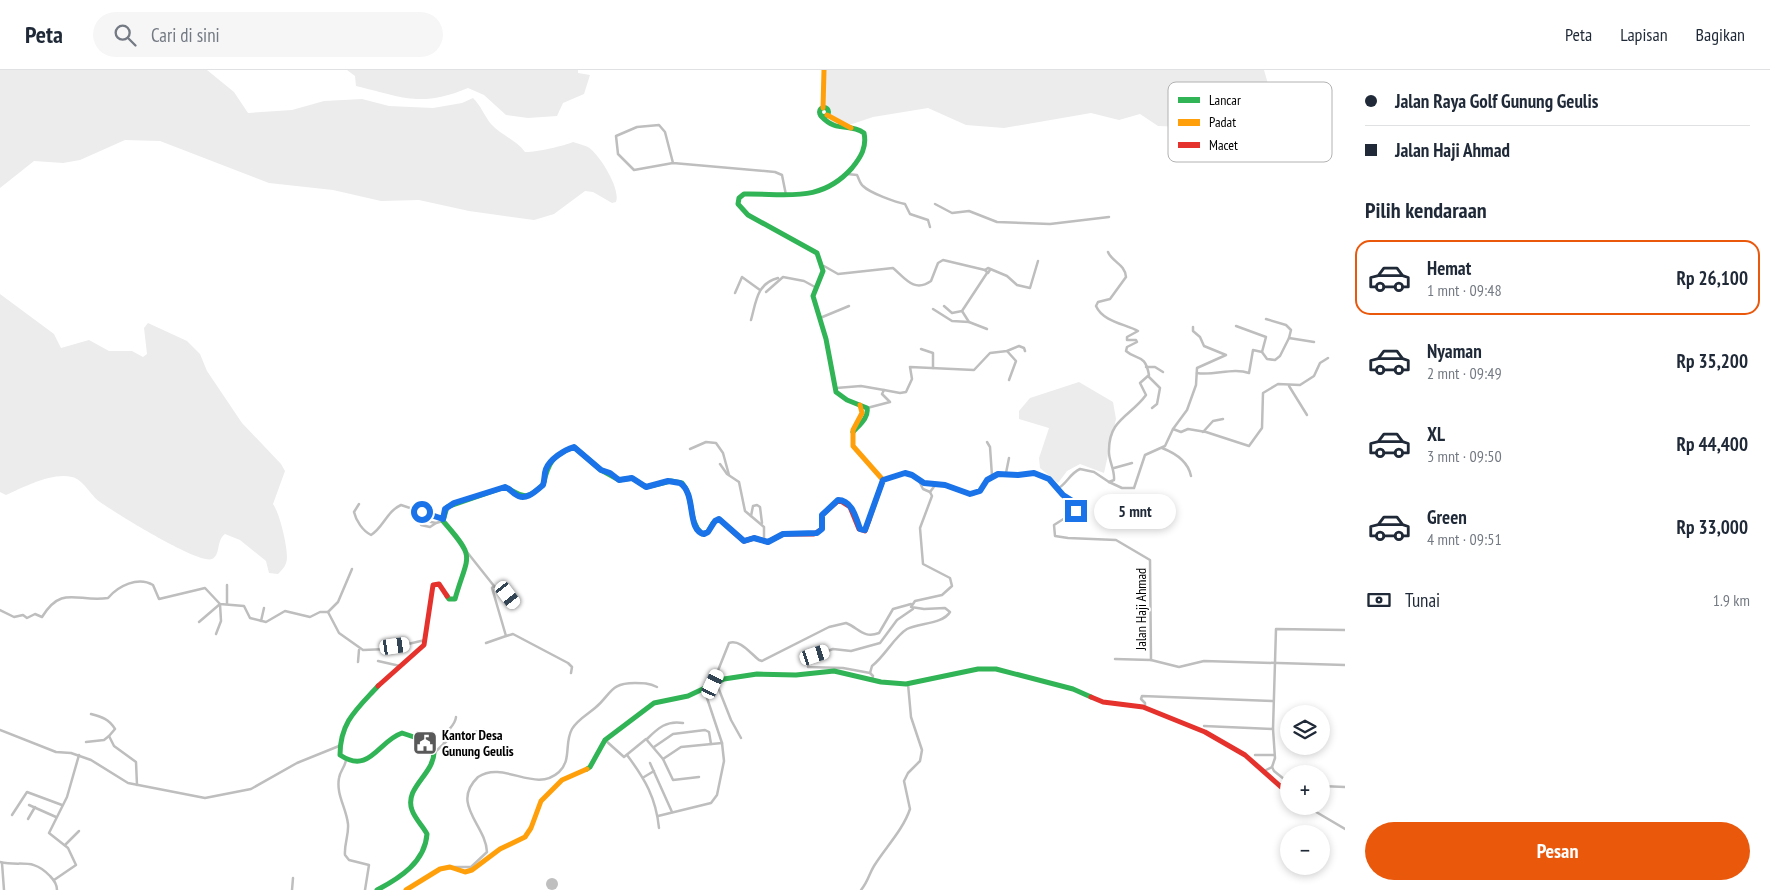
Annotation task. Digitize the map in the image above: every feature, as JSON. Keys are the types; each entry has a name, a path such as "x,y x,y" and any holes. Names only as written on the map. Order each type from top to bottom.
{"main road":[{"path":"824,70 823,108 820,112 824,116 863,132 866,142 862,157 845,174 815,193 770,196 744,194 739,198 738,204 748,215 817,253 824,266 823,276 815,287 813,301 826,339 834,388 842,397 867,408 867,416 852,433"},
{"path":"377,890 400,876 426,848 428,834 412,813 410,800 414,789 433,767 434,753 425,740 409,733 401,732 381,750 366,759 346,760 339,753 339,746 347,720 382,682 402,666 407,658 423,646 434,584 440,584 448,599 454,600 466,566 467,552 464,545 443,520 445,509 454,503 505,487 522,497 529,495 543,485 545,470 550,462 574,447 601,470 610,473 619,480 632,478 646,487 672,480 682,484 689,493 694,526 701,534 708,532 715,521 719,519 742,540 754,538 770,542 783,534 819,532 822,529 822,515 838,500 844,500 848,504 856,516 860,529 865,530 883,480 876,468 856,454 851,443 852,433 862,413 860,405"},
{"path":"406,890 428,874 450,867 466,872 472,870 500,849 527,836 540,802 562,780 592,766 605,740 656,702 685,697 724,678 757,674 796,676 830,671 872,680 908,684 978,669 996,669 1050,682 1103,702 1143,707 1211,735 1244,755 1280,786"}],"street":[{"path":"673,163 666,134 659,125 635,128 616,136 618,154 634,170 673,163 778,172 783,178 786,195"},
{"path":"845,174 857,175 860,184 866,189 895,203 905,204 910,214 928,220 930,227"},
{"path":"934,204 952,213 969,211 997,222 1050,224 1109,217"},
{"path":"1108,252 1124,269 1126,277 1110,299 1096,302 1096,308 1120,325 1138,330 1137,334 1127,337 1127,340 1136,340 1137,342 1128,347 1126,351 1141,358 1148,376 1160,388 1158,404 1152,408"},
{"path":"824,266 838,274 870,272 889,268 914,285 931,281 938,263 943,260 986,271 990,270 1007,276 1017,285 1030,288 1038,262"},
{"path":"944,306 952,313 962,311 986,271"},
{"path":"735,293 742,277 760,290"},
{"path":"751,320 760,290 766,284 780,278 796,279 815,287"},
{"path":"766,292 780,278"},
{"path":"819,319 849,306"},
{"path":"933,309 952,321 969,322"},
{"path":"962,311 969,322 977,327 987,329"},
{"path":"1197,373 1206,374 1224,371 1249,373 1253,350 1262,352 1267,359 1278,359 1291,330 1286,325 1266,319"},
{"path":"1236,326 1266,337 1262,352"},
{"path":"1057,489 1065,484 1071,474 1080,469 1094,472 1122,488 1134,488 1145,455 1162,448 1173,429 1186,414 1196,385 1198,366 1223,358 1226,353 1204,346 1200,337 1193,331 1193,327"},
{"path":"1289,338 1314,342"},
{"path":"834,388 861,386 900,393 906,392 912,379 910,367 974,370 990,353 1007,351 1019,346 1024,348 1025,351"},
{"path":"921,349 932,353 933,368"},
{"path":"1007,351 1016,361 1009,380"},
{"path":"1173,429 1180,432 1188,429 1204,432 1248,446 1262,428 1263,393 1278,384 1300,385 1314,376 1320,363 1328,358"},
{"path":"1146,367 1155,367 1163,372"},
{"path":"1109,482 1114,480 1108,450 1113,428 1116,423 1129,414 1146,396 1146,391 1140,382 1148,376"},
{"path":"1288,385 1299,398 1307,414"},
{"path":"867,408 890,402 882,394 884,390"},
{"path":"1204,432 1213,421 1223,419"},
{"path":"690,449 706,442 716,443 723,453 729,475"},
{"path":"919,481 974,494 980,491 992,476 990,447 987,442"},
{"path":"1162,448 1174,452 1189,467 1191,476"},
{"path":"1006,473 1009,458"},
{"path":"1113,468 1132,463"},
{"path":"720,464 729,475 739,482 745,511 762,524"},
{"path":"883,480 905,473 912,475 919,481 923,489 930,492"},
{"name":"Jalan Haji Ahmad","path":"992,476 1006,473 1042,475 1049,479 1057,489 1077,504 1078,507 1076,511 1054,525 1055,536 1116,540 1150,560 1151,660 1115,659"},
{"path":"930,492 936,484"},
{"path":"741,738 714,683 730,642 739,643 762,660 829,627 846,622 863,635 879,633 893,609 915,601 942,595 952,586 950,578 923,564 921,558 920,528 932,496 930,492"},
{"path":"359,504 354,512 355,516 367,533 371,535 376,532 393,509 400,505 443,520"},
{"path":"751,516 753,506 757,505 760,507 764,541"},
{"path":"416,519 436,524"},
{"path":"420,520 422,526 426,527 443,520"},
{"path":"426,527 430,522"},
{"path":"467,552 494,586 508,595 516,605"},
{"path":"199,622 220,604 244,606 250,618 269,622 285,612 310,617 320,612 328,612 338,602 352,569"},
{"path":"0,610 14,617 23,616 27,618 35,614 42,617 48,607 61,597 108,598 121,586 139,582 153,585 159,599 205,588 220,604 221,621 216,634"},
{"path":"226,586 227,604"},
{"path":"494,586 492,588 492,596 506,636"},
{"path":"911,604 913,609"},
{"path":"261,621 264,608"},
{"path":"870,673 872,666 882,658 904,631 943,619 950,612 945,608 913,609 897,620 880,643 851,651 833,649 809,658 807,664 808,667 813,669 835,668 870,673 874,676 872,680"},
{"path":"328,612 337,632 359,650 387,649 425,640"},
{"path":"1280,776 1272,767 1274,754 1272,729 1277,628 1345,630"},
{"path":"486,643 513,634 568,663 572,667 571,673"},
{"path":"358,662 359,650"},
{"path":"1151,660 1179,667 1204,660 1345,666"},
{"path":"378,661 402,666"},
{"path":"450,867 471,867 486,854 483,837 471,815 468,804 470,789 478,777 498,772 535,780 551,778 565,764 573,727 598,706 615,686 621,683 646,683 657,687"},
{"path":"862,890 869,880 876,863 910,809 904,781 908,773 920,761 922,750 912,717 908,684"},
{"path":"658,816 714,801 724,764 722,743 704,689"},
{"path":"1143,707 1146,705 1141,698 1143,695 1274,701"},
{"path":"86,742 103,740 110,736 115,729 110,721 91,714"},
{"path":"444,743 447,730 455,723 456,717"},
{"path":"605,740 617,748 623,757 648,740 666,724 683,723"},
{"path":"1204,726 1272,729"},
{"path":"0,730 56,752 79,755 96,762 128,783 196,797 214,797 251,789 297,763 339,746"},
{"path":"434,753 452,737 484,730"},
{"path":"654,747 673,734 706,730 709,732 711,744"},
{"path":"110,736 114,746 136,762 137,785"},
{"path":"648,740 663,759 673,780 699,777"},
{"path":"663,759 681,747 722,743"},
{"path":"1255,755 1274,754"},
{"path":"54,880 76,865 65,844 49,833 62,805 79,755"},
{"path":"627,755 644,777 658,816 659,828"},
{"path":"346,760 339,774 338,786 339,799 343,804 348,822 345,855 349,860 369,865 365,890"},
{"path":"650,763 672,812"},
{"path":"1264,771 1272,767"},
{"path":"644,777 654,771"},
{"path":"1330,786 1345,787"},
{"path":"12,815 27,792 62,805"},
{"path":"29,804 56,817"},
{"path":"28,818 35,807"},
{"path":"1321,815 1345,829"},
{"path":"65,844 79,831"},
{"path":"4,890 1,863 32,863 41,868 54,880 57,890"},
{"path":"292,890 293,878"}],"shaded area":[{"path":"0,70 207,70 234,92 248,113 292,110 324,101 362,99 389,106 433,108 462,103 473,98 491,124 525,152 548,149 573,142 588,147 598,157 613,181 617,196 616,202 612,203 593,192 585,191 554,214 534,220 469,211 419,200 381,201 333,190 269,183 160,141 125,140 80,160 63,163 34,161 0,188"},
{"path":"347,70 578,70 578,73 590,75 584,94 563,103 557,116 528,118 506,115 484,95 468,88 437,98 412,99 356,86 355,76"},
{"path":"822,70 1264,70 1267,82 1168,82 1168,126 1158,126 1140,114 1119,120 1091,113 1004,128 966,125 928,108 873,117 843,127 832,123 825,106"},
{"path":"0,294 54,334 61,348 89,340 109,351 132,351 143,357 147,354 144,328 148,323 187,341 200,354 207,371 242,423 281,464 285,471 273,504 281,522 287,552 287,560 283,569 278,574 269,573 266,561 240,540 225,534 220,540 217,554 212,559 204,559 191,554 108,508 76,478 64,476 47,478 6,495 0,492"},
{"path":"1079,382 1113,402 1116,419 1104,473 1080,464 1067,471 1058,483 1040,468 1039,458 1049,428 1019,419 1019,411 1030,398"},
{"path":"550,878 554,878 558,884 554,890 550,890 546,886 546,882"}],"traffic: fast":[{"path":"824,108 828,112 824,116 820,112 824,108"},
{"path":"821,116 833,125 853,128 864,133 865,143 862,152 852,168 828,187 815,192 788,195 744,194 739,198 738,204 748,215 817,253 823,271 813,296 826,339 836,392 847,400 867,408 867,415 853,432"},
{"path":"447,596 449,599 455,599 467,557 461,543 443,521 447,507 505,487 521,495 528,495 543,485 552,461 561,453 574,447 601,470 619,480 632,478 646,487 671,481 682,483 688,495 694,522 702,534 708,532 713,523 719,519 730,529"},
{"path":"587,769 605,740 654,703 688,696 724,679 757,674 796,675 834,671 881,682 906,684 978,669 996,669 1073,689 1091,697"},
{"path":"377,890 410,868 422,853 427,834 413,813 411,802 415,788 429,768 434,753 423,740 402,733 366,759 359,761 350,760 340,755 346,725 357,709 378,686"}],"traffic: slow":[{"path":"823,108 824,70"},
{"path":"827,115 851,128"},
{"path":"860,405 862,413 853,430 853,446 883,480 869,520"},
{"path":"406,890 440,869 450,867 465,872 472,870 500,849 525,837 531,828 541,801 562,780 587,769"}],"traffic: jam":[{"path":"730,529 744,541 754,538 768,542 783,534 814,534 822,529 822,515 839,500 850,507 859,529 865,531 869,520"},
{"path":"378,686 424,645 433,585 439,584 447,596"},
{"path":"1091,697 1103,702 1143,707 1205,732 1245,755 1280,786"}],"place":[{"name":"Kantor Desa Gunung Geulis","path":"425,743"}],"route":[{"path":"422,512 443,519 445,509 454,503 505,487 516,495 522,497 529,495 543,485 544,473 550,462 574,447 601,470 610,473 619,480 632,478 646,487 672,480 682,484 689,493 694,526 697,531 702,534 708,532 713,523 719,519 744,541 758,538 768,542 783,534 817,533 822,529 822,515 836,500 844,500 848,504 856,516 860,529 862,531 865,530 868,527 874,500 883,480 905,473 916,477 924,483 945,485 970,494 976,494 982,490 987,480 998,474 1039,474 1049,479 1063,495 1075,502 1078,507 1076,511"}]}
